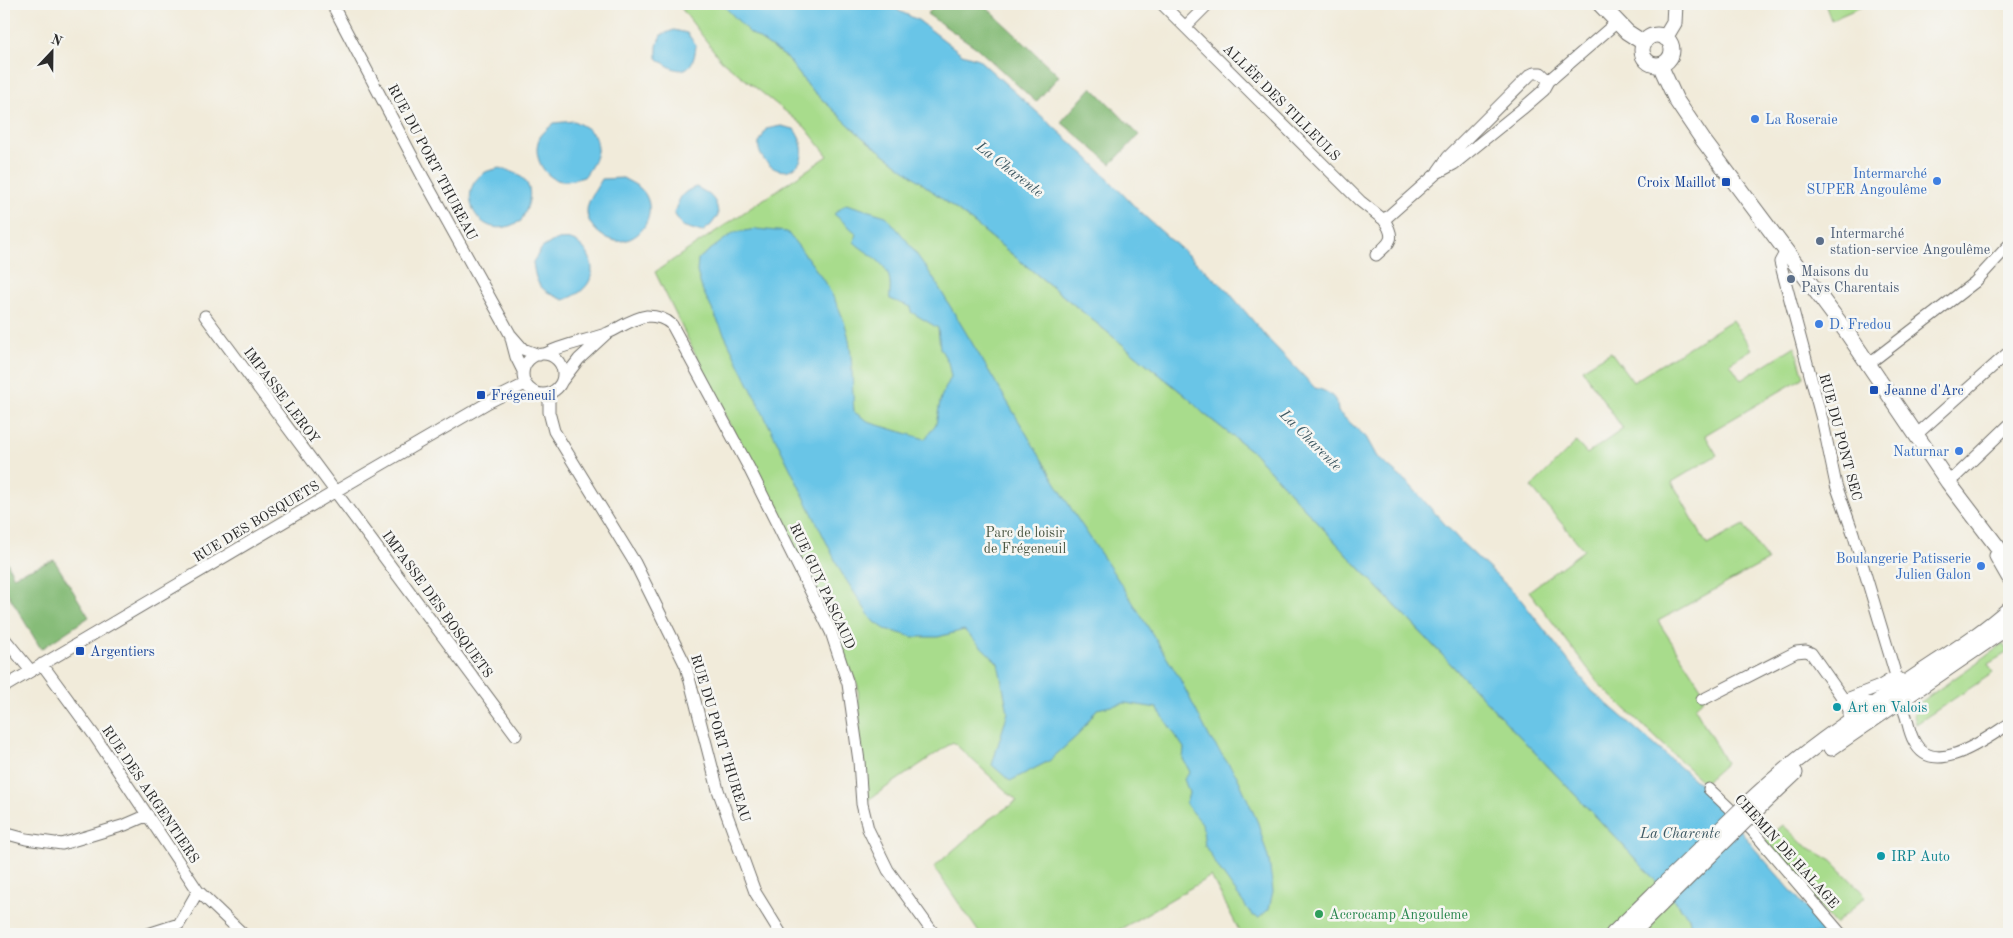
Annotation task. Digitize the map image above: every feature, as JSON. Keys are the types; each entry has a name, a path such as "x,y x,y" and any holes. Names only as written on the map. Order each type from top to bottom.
{"main road":[{"path":"1600,4 1627,32 1644,43"},
{"path":"1665,38 1674,23 1675,4"},
{"path":"1661,36 1665,38 1671,45 1672,53 1668,61 1660,65 1650,64 1643,52 1644,43 1652,37 1661,36"},
{"path":"1660,65 1676,100 1703,140 1848,334 1948,482 2009,562"},
{"path":"1973,516 2009,577"},
{"path":"1613,934 1658,899 1753,806 1785,769 1876,703 1901,679 1975,638 2009,609"},
{"path":"1753,806 1797,771 2009,626"},
{"path":"1631,934 1658,899"}],"street":[{"name":"RUE DU PORT THUREAU","path":"332,4 424,179 510,334 523,349 542,354"},
{"name":"ALLÉE DES TILLEULS","path":"1162,4 1360,201 1384,220"},
{"path":"1186,26 1208,4"},
{"path":"1376,255 1391,240 1391,231 1384,220 1437,174 1454,164 1544,90 1549,81 1617,22"},
{"path":"1437,174 1448,157 1530,76 1534,73 1541,73 1549,81"},
{"path":"1867,364 1975,282 2009,246"},
{"name":"RUE DU PONT SEC","path":"1786,251 1780,262 1823,423 1836,485 1901,679"},
{"name":"IMPASSE LEROY","path":"205,316 336,491"},
{"name":"RUE GUY PASCAUD","path":"542,354 608,332 637,318 653,316 667,320 678,335 748,466 831,632 848,684 859,761 862,804 868,829 888,870 934,934"},
{"name":"RUE GUY PASCAUD","path":"562,381 579,359 608,332"},
{"name":"RUE DU PORT THUREAU","path":"510,334 516,357 523,371"},
{"path":"1916,435 2009,352"},
{"path":"542,354 550,356 560,363 562,381 550,393 538,394 533,392 526,384 523,371 529,360 542,354"},
{"name":"RUE DES BOSQUETS","path":"4,687 489,402 526,384"},
{"name":"RUE DU PORT THUREAU","path":"550,393 549,412 554,431 635,563 686,666 718,790 755,892 781,934"},
{"path":"1948,482 2009,425"},
{"name":"IMPASSE DES BOSQUETS","path":"336,491 516,735"},
{"path":"4,638 31,670"},
{"path":"1702,700 1796,652 1806,651 1811,653 1844,700 1849,710 1849,722"},
{"name":"RUE DES ARGENTIERS","path":"42,664 94,735 198,891 243,934"},
{"path":"1844,700 1901,679"},
{"path":"1844,700 1876,703"},
{"path":"1899,701 1903,706 1913,740 1917,747 1932,756 1959,754 2009,724"},
{"name":"CHEMIN DE HALAGE","path":"1709,789 1752,830 1841,934"},
{"path":"4,833 26,839 62,844 125,825 148,815"},
{"path":"148,934 179,924 198,891"}],"green space":[{"name":"Parc de loisir de Frégeneuil","path":"678,4 727,4 758,38 786,57 810,88 862,137 975,224 1254,453 1352,560 1689,917 1692,934 1241,934 1211,876 1112,934 980,934 934,867 988,820 1017,801 953,742 862,804 858,686 655,272 828,156 805,127 721,60"},
{"path":"938,4 983,4 1059,76 1036,102 977,48 927,14"},
{"path":"1825,4 1868,4 1831,20"},
{"path":"1092,87 1139,135 1111,164 1061,122"},
{"path":"1732,320 1752,349 1730,363 1741,380 1795,346 1804,377 1705,435 1717,455 1672,482 1707,545 1744,525 1767,561 1658,621 1706,695 1695,708 1726,763 1704,783 1601,686 1529,591 1584,550 1531,487 1576,442 1587,454 1623,429 1582,369 1611,352 1633,382"},
{"path":"4,554 13,576 54,560 89,617 41,649 4,587"},
{"path":"2003,644 2008,652 1988,664 1993,673 1916,724 1914,715 1918,704"},
{"path":"1783,825 1803,844 1832,861 1866,896 1835,924 1764,841"}],"water":[{"name":"La Charente","path":"722,4 890,4 899,11 918,20 962,54 978,59 1087,157 1141,213 1227,290 1270,341 1315,388 1324,391 1334,399 1338,412 1366,437 1377,457 1409,484 1461,542 1518,596 1592,691 1717,799 1754,848 1829,934 1692,934 1689,917 1352,560 1254,453 975,224 862,137 810,88 786,57 749,32"},
{"path":"674,30 687,33 696,45 692,62 683,70 671,68 657,58 657,46 661,35"},
{"path":"574,121 594,136 597,142 596,154 584,177 560,181 551,177 542,168 538,156 538,143 541,135 554,123"},
{"path":"781,126 794,129 801,141 802,152 800,161 795,167 788,170 779,170 771,166 763,158 759,149 759,143 766,129"},
{"path":"499,168 519,175 525,180 530,194 526,211 521,221 506,227 495,227 486,224 478,217 470,199 471,190 476,180 486,172"},
{"path":"623,178 640,188 646,195 649,203 648,220 638,234 631,239 616,241 598,233 590,223 587,207 590,198 602,179"},
{"path":"696,187 715,201 718,210 718,216 702,232 682,226 674,213 681,197 687,191"},
{"path":"846,204 886,216 932,276 1075,515 1127,593 1180,679 1210,738 1237,776 1258,823 1269,861 1273,891 1269,909 1259,918 1252,915 1205,846 1202,823 1186,804 1189,793 1184,779 1190,772 1183,759 1184,748 1157,708 1125,703 1097,709 1078,735 1049,761 1010,781 992,765 1008,712 998,663 964,630 938,637 913,637 885,629 872,620 841,572 702,289 697,272 698,259 733,233 756,229 787,232 823,280 844,321 851,354 854,412 871,423 925,439 936,424 941,397 951,377 948,362 940,348 938,328 911,312 911,307 890,299 890,283 886,269 854,242 856,233 834,214"},
{"path":"555,240 571,240 577,243 586,252 591,263 591,276 587,286 578,294 564,300 541,287 534,270 533,262 542,248"}],"place":[{"name":"La Roseraie","path":"1755,119"},
{"name":"Intermarché SUPER Angoulême","path":"1937,181"},
{"name":"Croix Maillot","path":"1726,182"},
{"name":"Intermarché station-service Angoulême","path":"1820,241"},
{"name":"Maisons du Pays Charentais","path":"1791,279"},
{"name":"D. Fredou","path":"1819,324"},
{"name":"Jeanne d'Arc","path":"1874,390"},
{"name":"Frégeneuil","path":"481,395"},
{"name":"Naturnar","path":"1959,451"},
{"name":"Boulangerie Patisserie Julien Galon","path":"1981,566"},
{"name":"Argentiers","path":"80,651"},
{"name":"Art en Valois","path":"1837,707"},
{"name":"IRP Auto","path":"1881,856"},
{"name":"Accrocamp Angouleme","path":"1319,914"}]}
